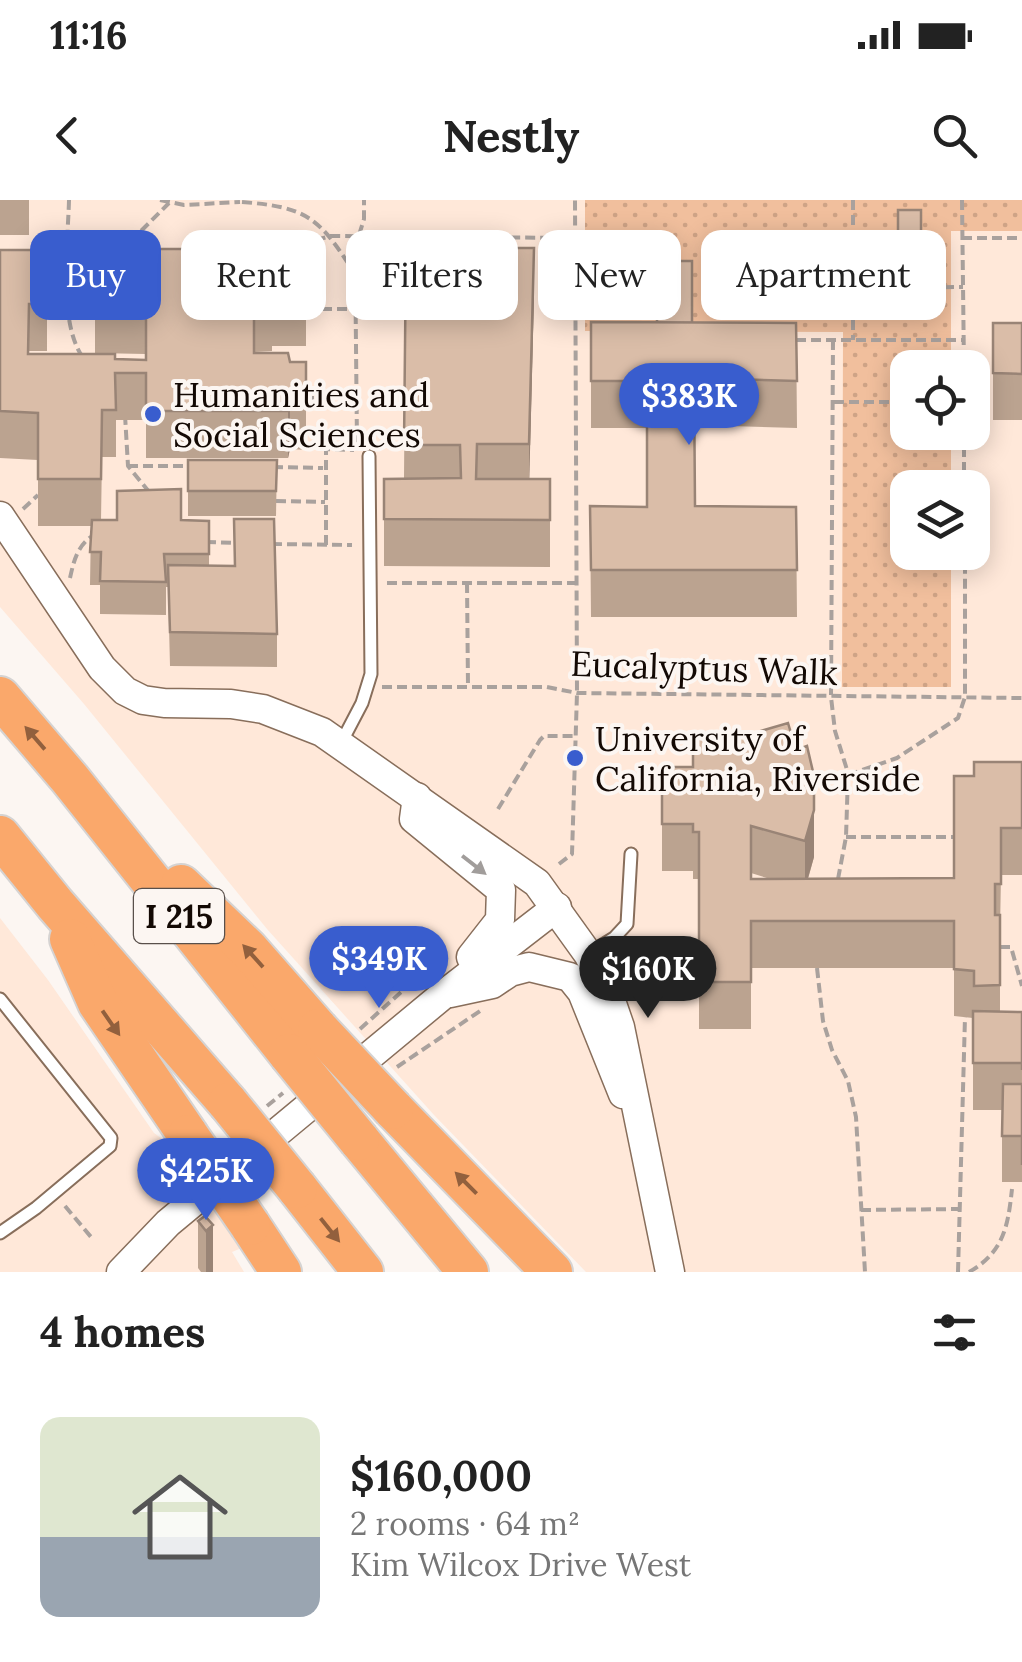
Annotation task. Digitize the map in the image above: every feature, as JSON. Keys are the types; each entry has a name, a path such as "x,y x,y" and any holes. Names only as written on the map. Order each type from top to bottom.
{"highway":[{"name":"I 215","path":"0,696 303,1041 358,1140 468,1272"},
{"name":"I 215","path":"0,836 54,904 228,1103 363,1272"},
{"path":"54,904 98,1004 281,1272"},
{"path":"303,1041 393,1110 552,1272"}],"street":[{"path":"10,514 102,668 125,691 143,700 164,703 232,704 263,709 322,732 537,882 588,954 620,1026 670,1272"},
{"path":"416,797 414,819 496,882 503,898 500,920 444,995"},
{"path":"121,1272 168,1222 556,907"},
{"path":"444,995 492,984 510,972 530,967 570,977 582,992 642,1136"}],"lane":[{"path":"340,745 369,686 369,456"},
{"path":"588,954 614,938 627,924 631,854"},
{"path":"0,999 112,1138 110,1146 0,1233"}],"path":[{"path":"68,230 69,200"},
{"path":"160,200 244,201 297,210 330,236 346,261"},
{"path":"360,230 364,200"},
{"path":"575,200 575,230"},
{"path":"853,200 853,230"},
{"path":"962,200 964,350"},
{"path":"142,230 169,203"},
{"path":"326,237 346,237"},
{"path":"962,238 1022,238"},
{"path":"946,286 963,286"},
{"path":"71,320 73,339 83,357"},
{"path":"256,544 326,545 326,449 358,450 356,320"},
{"path":"558,864 572,854 576,736 575,320"},
{"path":"853,320 853,340"},
{"path":"794,340 964,340"},
{"path":"833,340 831,697 835,731 848,774 846,837 835,892"},
{"path":"297,398 356,398"},
{"path":"834,402 890,402"},
{"path":"125,412 128,466 158,501"},
{"path":"128,466 187,466"},
{"path":"266,467 326,468"},
{"path":"10,514 38,495"},
{"path":"276,501 326,502"},
{"path":"68,583 81,544 95,534"},
{"path":"204,542 239,543"},
{"path":"848,774 897,758 958,718 965,697 964,570"},
{"path":"371,583 576,583"},
{"path":"467,583 468,686"},
{"name":"Eucalyptus Walk","path":"384,686 547,687 577,694 1022,698"},
{"path":"498,809 544,736 576,736"},
{"path":"846,837 964,838"},
{"path":"995,947 1011,947 1022,986"},
{"path":"817,968 824,1022 832,1050 848,1081 856,1116 865,1272"},
{"path":"958,1272 965,1017"},
{"path":"962,1054 977,1048"},
{"path":"147,1191 173,1183"},
{"path":"970,1272 989,1260 1008,1226 1012,1189"},
{"path":"64,1204 90,1237"},
{"path":"861,1210 959,1209"}],"shaded area":[{"name":"University of California, Riverside","path":"0,200 1022,200 1022,1272 586,1272 434,1115 267,929 0,607"},
{"path":"585,200 1022,200 1022,231 951,231 951,350 890,350 890,450 951,450 951,470 890,470 890,570 951,570 951,687 842,687 843,332 585,331 585,320 681,320 681,230 585,230"},
{"path":"0,918 154,1133 181,1153 244,1247 232,1252 244,1272 0,1272"}],"building":[{"path":"898,210 921,210 921,230 898,230"},
{"path":"518,248 534,248 529,444 477,444 476,479 550,479 550,520 384,519 384,479 461,478 460,445 404,445 405,320 518,320"},
{"path":"161,249 181,249 181,320 254,320 254,353 288,353 290,362 306,362 306,403 290,402 288,411 146,411 146,373 115,373 116,410 102,410 101,479 38,479 38,413 0,411 0,250 30,250 28,354 115,354 115,359 146,360 146,320 161,320"},
{"path":"681,261 692,261 692,323 657,323 681,320"},
{"path":"591,322 796,323 797,381 694,378 695,506 796,507 797,570 591,570 590,506 647,507 647,381 591,381"},
{"path":"993,323 1022,323 1022,374 993,373"},
{"path":"188,460 277,460 276,491 188,491"},
{"path":"181,489 181,520 209,521 209,554 164,554 166,582 100,581 101,552 90,552 92,520 117,520 117,491"},
{"path":"234,519 274,519 277,634 170,632 168,565 235,566"},
{"path":"788,723 796,750 807,746 814,776 814,810 805,841 751,826 751,879 954,878 954,776 974,776 974,762 1022,762 1022,828 1001,828 1001,884 995,884 995,915 1000,915 1000,985 974,986 974,971 954,969 954,921 751,921 751,982 699,982 699,832 693,832 693,824 662,824 662,767 693,767 693,732 754,733"},
{"path":"973,1011 1022,1012 1022,1063 973,1063"},
{"path":"1003,1084 1022,1084 1022,1136 1002,1136"},
{"path":"205,1216 213,1225 206,1231 198,1221"}],"place":[{"name":"Humanities and Social Sciences","path":"153,414"},
{"name":"University of California, Riverside","path":"575,758"}]}
